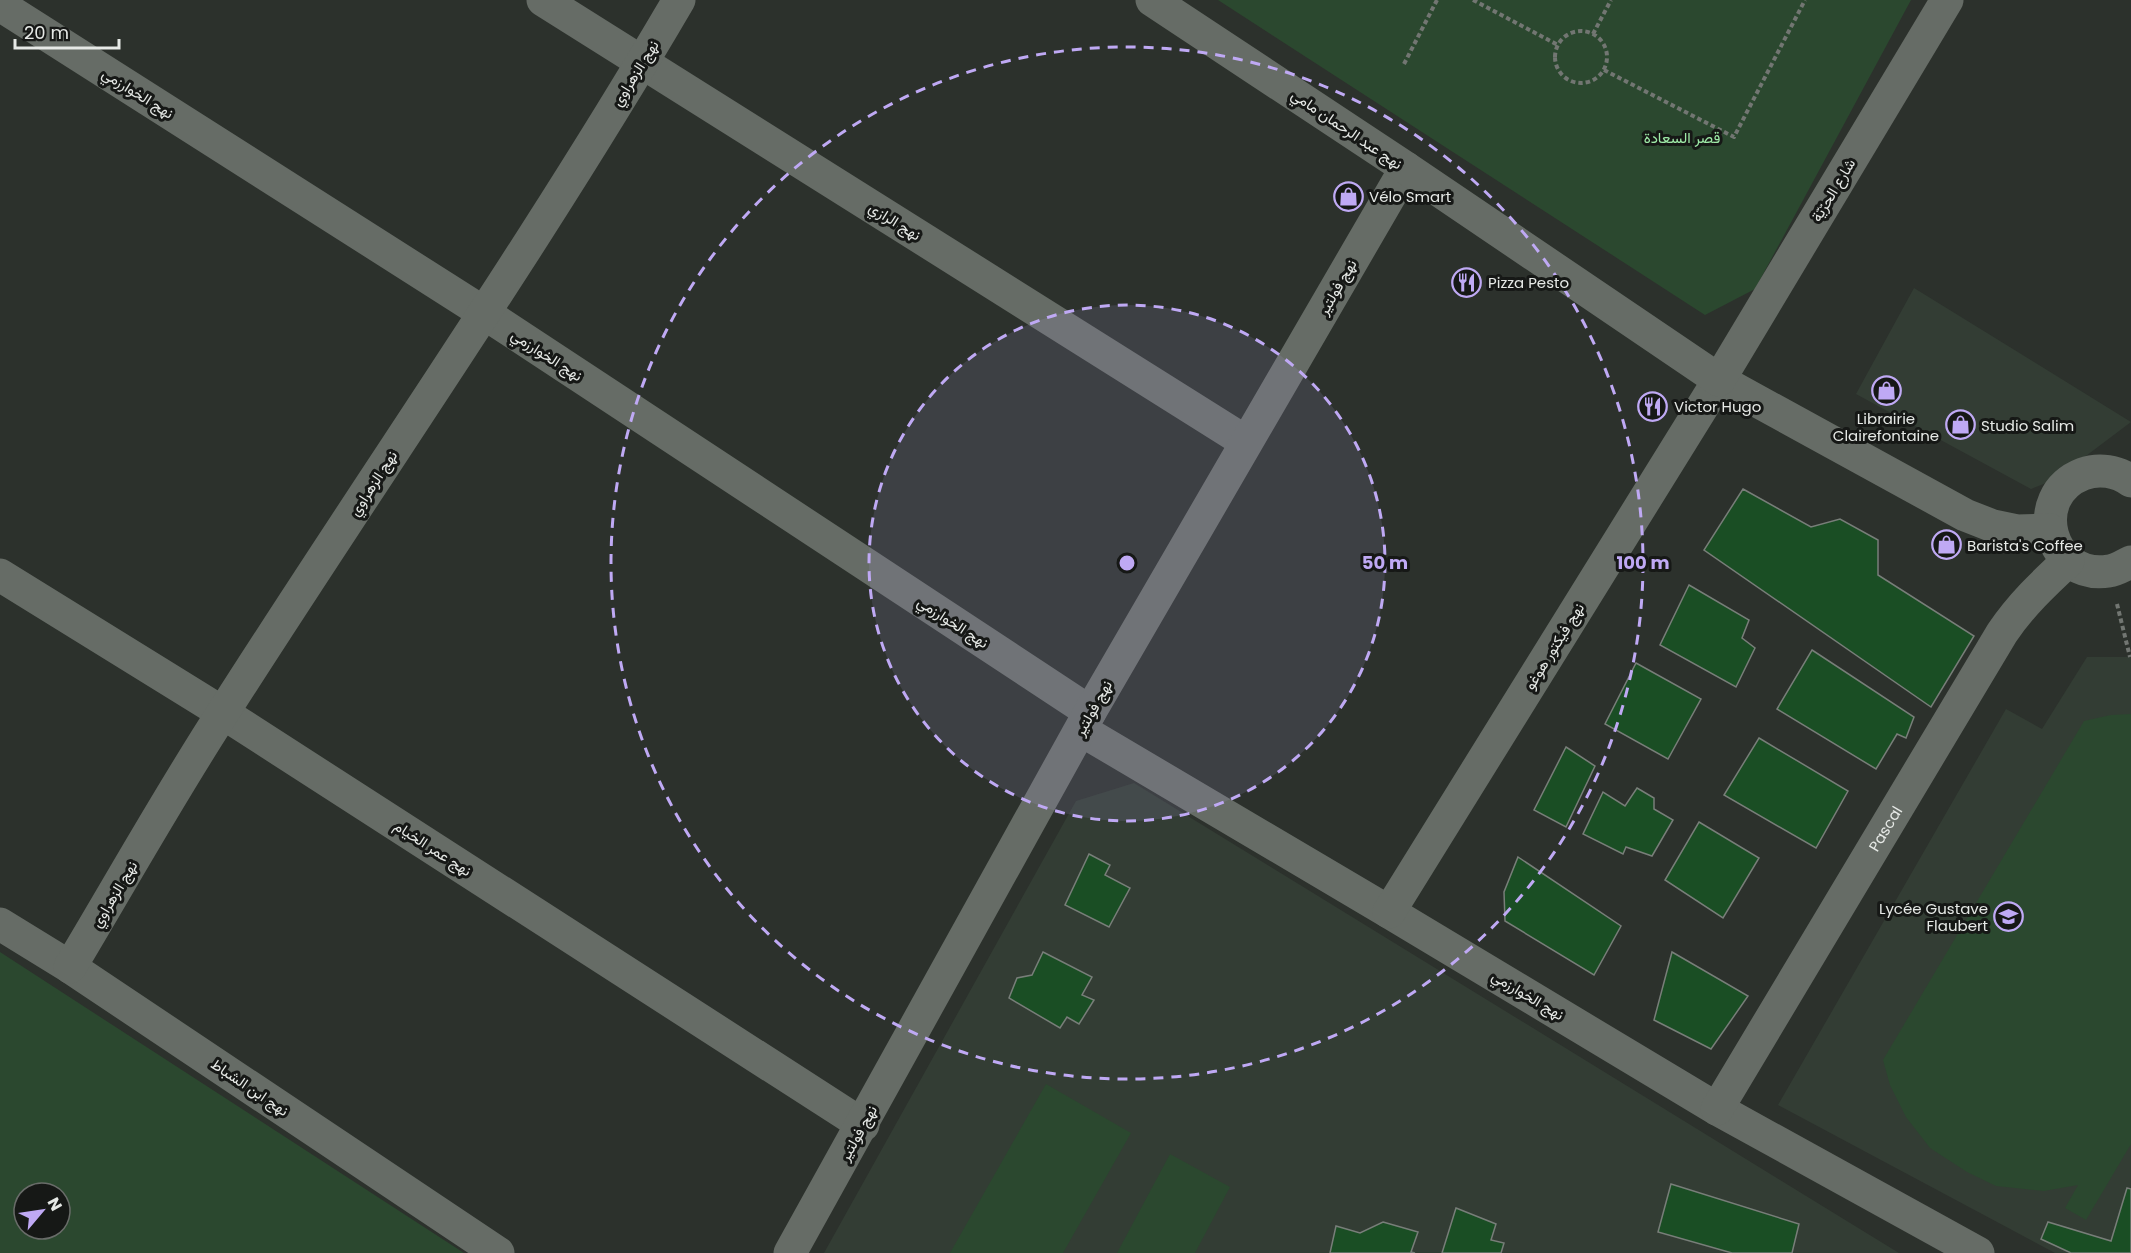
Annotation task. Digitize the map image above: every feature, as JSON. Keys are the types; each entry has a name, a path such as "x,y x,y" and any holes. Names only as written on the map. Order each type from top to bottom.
{"street":[{"name":"نهج الرازي","path":"543,0 1246,442"},
{"name":"نهج الزهراوي","path":"70,967 222,713 484,313 643,62 679,0"},
{"name":"نهج عبد الرحمان مامي","path":"1152,0 1406,168 1719,380 1965,515 1993,526 2017,531 2050,530"},
{"name":"شارع الحرّيّة","path":"1719,380 1947,0"},
{"name":"نهج الخوارزمي","path":"0,5 484,313 1085,721 1389,912 1943,1245 1978,1253"},
{"name":"نهج فولتير","path":"790,1253 1085,721 1406,168"},
{"name":"نهج فيكتور هوغو","path":"1389,912 1719,380"},
{"path":"2120,567 2090,571 2068,561 2058,549 2050,530 2050,510 2059,492 2073,478 2092,471 2112,471 2131,479"},
{"name":"Pascal","path":"1717,1109 2002,633 2017,611 2068,561"},
{"name":"نهج عمر الخيام","path":"0,575 222,713 863,1125"},
{"name":"نهج ابن الشباط","path":"0,924 70,967 498,1253"}],"path":[{"path":"1404,64 1437,0"},
{"path":"1473,0 1558,45"},
{"path":"1593,34 1611,0"},
{"path":"1604,70 1734,137 1806,0"},
{"path":"1584,31 1593,34 1602,41 1607,50 1608,60 1604,70 1589,82 1579,83 1569,80 1561,74 1556,65 1555,54 1558,45 1564,37 1574,32 1584,31"},
{"path":"2120,567 2130,657"}],"shaded area":[{"path":"1914,288 2131,422 2054,480 2031,489 1856,394"},
{"name":"Lycée Gustave Flaubert","path":"2087,657 2131,657 2131,1253 2055,1253 1778,1105 2006,709 2042,729"},
{"path":"1134,783 1899,1253 824,1253 1076,801"}],"green space":[{"name":"قصر السعادة","path":"1218,0 1911,0 1755,289 1705,315"},
{"path":"2131,714 2131,1144 2086,1220 2065,1208 2078,1185 2044,1191 1996,1186 1967,1172 1930,1148 1906,1117 1890,1085 1883,1060 2084,721 2111,715"},
{"path":"0,952 464,1253 0,1253"},
{"path":"1046,1084 1131,1133 1063,1253 950,1253"},
{"path":"1170,1154 1230,1187 1195,1253 1117,1253"}],"building":[{"path":"1743,489 1811,527 1840,519 1878,540 1878,575 1974,636 1931,707 1704,550"},
{"path":"1689,585 1749,620 1742,638 1755,648 1736,687 1660,645"},
{"path":"1812,650 1914,717 1906,738 1897,734 1876,769 1777,709"},
{"path":"1636,663 1701,699 1668,759 1605,724"},
{"path":"1759,738 1848,791 1816,848 1724,795"},
{"path":"1566,747 1595,766 1566,827 1534,810"},
{"path":"1637,788 1654,798 1654,809 1673,820 1652,856 1626,847 1623,854 1583,834 1603,792 1625,806"},
{"path":"1699,822 1759,858 1723,918 1665,880"},
{"path":"1089,854 1110,865 1105,875 1130,888 1109,927 1065,905"},
{"path":"1518,857 1621,926 1594,975 1505,921 1504,892"},
{"path":"1043,952 1092,977 1082,995 1094,1000 1079,1024 1067,1017 1060,1028 1009,998 1017,978 1032,975"},
{"path":"1672,952 1748,996 1711,1049 1654,1020"},
{"path":"1671,1184 1799,1224 1792,1253 1732,1253 1658,1232"},
{"path":"2127,1188 2131,1189 2131,1253 2071,1253 2041,1239 2048,1222 2111,1241"},
{"path":"1456,1208 1496,1224 1491,1240 1504,1243 1501,1253 1442,1253"},
{"path":"1383,1222 1418,1232 1411,1252 1415,1253 1330,1253 1336,1226 1360,1233"}],"place":[{"name":"Vélo Smart","path":"1348,196"},
{"name":"Pizza Pesto","path":"1467,282"},
{"name":"Librairie Clairefontaine","path":"1886,391"},
{"name":"Victor Hugo","path":"1653,406"},
{"name":"Studio Salim","path":"1960,425"},
{"name":"Barista's Coffee","path":"1946,545"},
{"name":"Lycée Gustave Flaubert","path":"2009,917"}]}
